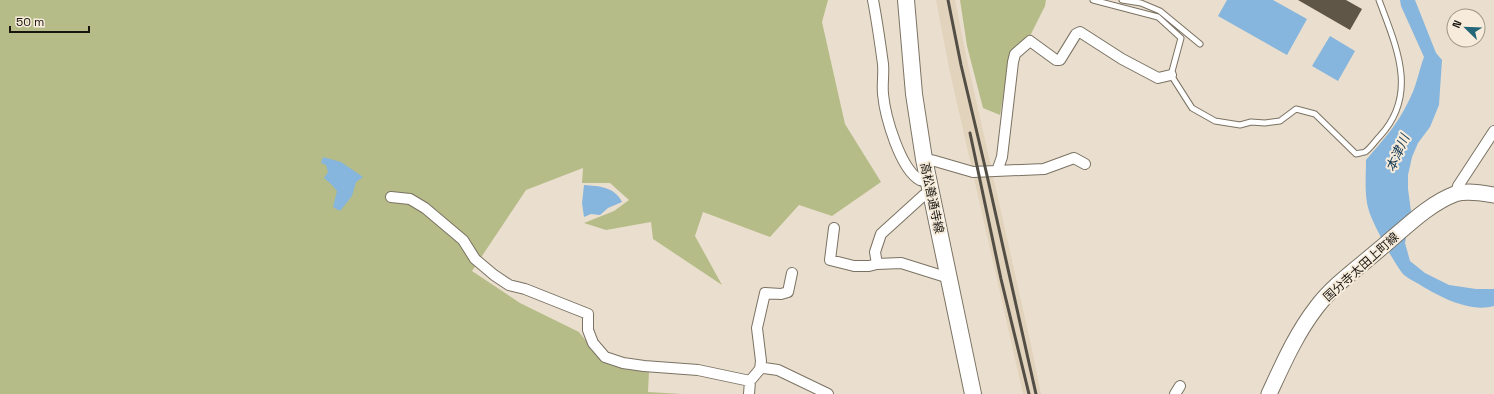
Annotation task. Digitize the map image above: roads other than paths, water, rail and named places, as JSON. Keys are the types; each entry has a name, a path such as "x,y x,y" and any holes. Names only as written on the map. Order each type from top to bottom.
{"main road":[{"name":"高松善通寺線","path":"906,0 914,94 924,160 973,394"},
{"name":"国分寺太田上町線","path":"1269,394 1299,333 1317,307 1341,282 1423,213 1456,194 1478,192 1494,195"}],"street":[{"path":"873,0 883,65 883,96 889,126 895,144 904,161 914,175 930,187 924,195 881,234 875,252 877,264"},
{"path":"998,171 1002,157 1013,62 1015,54 1030,41 1056,60 1060,60 1076,34 1080,32 1122,59 1158,78 1171,75"},
{"path":"1456,194 1458,186 1494,131"},
{"path":"924,160 935,161 973,172 1044,169 1074,158 1085,164"},
{"path":"391,197 410,199 425,208 463,240 475,259 509,285 525,289 588,314 588,330 593,343 605,357 623,363 698,370 750,381"},
{"path":"834,228 830,260 854,266 901,263 949,278"},
{"path":"749,394 750,381 760,369 761,361 757,328 765,293 781,294 788,292 792,273"},
{"path":"760,369 764,368 778,370 828,394"}],"lane":[{"path":"1093,0 1158,17 1181,38 1171,75 1192,108 1216,121 1240,125 1251,122 1265,123 1280,121 1296,109 1315,114 1356,154 1365,152 1383,132 1398,110 1401,73 1398,53 1379,0"},
{"path":"1122,0 1141,3 1160,11 1200,44"},
{"path":"1139,12 1141,3"}],"water":[{"path":"1227,0 1273,0 1307,19 1287,55 1218,16"},
{"name":"本津川","path":"1400,0 1415,0 1436,53 1442,60 1439,105 1430,127 1418,143 1412,157 1408,175 1411,211 1405,243 1410,261 1425,273 1449,285 1476,289 1494,289 1494,306 1484,308 1474,307 1454,302 1434,293 1404,275 1385,245 1367,205 1366,160 1402,114 1413,91 1424,57 1401,6"},
{"path":"1330,36 1355,51 1338,81 1312,66"},
{"path":"323,157 341,162 363,177 356,182 352,196 340,211 333,207 337,191 324,178 328,172 326,165 321,163"},
{"path":"584,185 611,190 622,202 608,208 600,215 591,214 584,217 582,203"}],"railway":[{"path":"948,0 961,65 1036,394"},
{"path":"970,133 1001,279 1029,394"}]}
